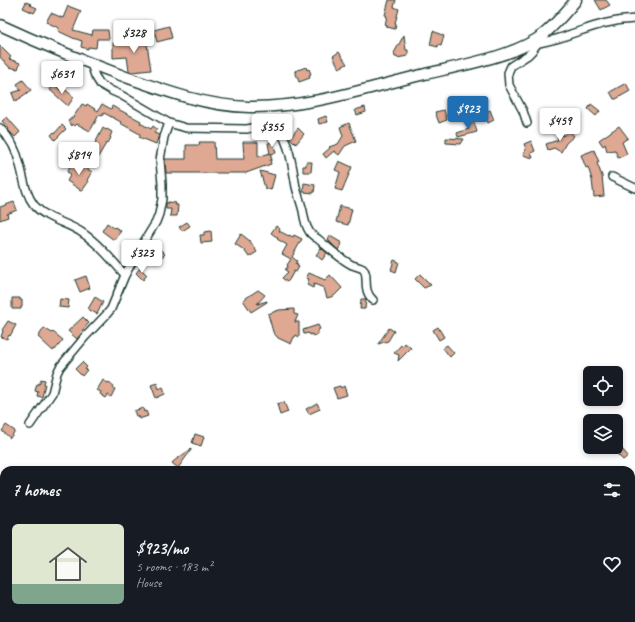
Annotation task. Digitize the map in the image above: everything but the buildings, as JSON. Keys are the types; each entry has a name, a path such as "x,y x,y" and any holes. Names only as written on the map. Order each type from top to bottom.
{"highway":[{"path":"0,25 91,64 147,85 193,99 234,106 269,106 310,102 476,62 519,48 543,35 576,0"}],"street":[{"path":"519,48 567,36 609,22 635,19"},
{"path":"527,122 509,85 508,73 511,66 528,55 537,44"},
{"path":"91,64 95,76 100,84 169,123 186,128 247,129 268,124 276,127 280,131 287,148 309,232 343,259 363,270 366,275 367,292 373,300"},
{"path":"30,425 52,392 60,367 111,309 125,275 159,214 162,199 160,160 169,123"},
{"path":"0,128 9,137 18,155 29,198 38,208 50,217 86,235 125,275"},
{"path":"612,177 635,188"}]}
